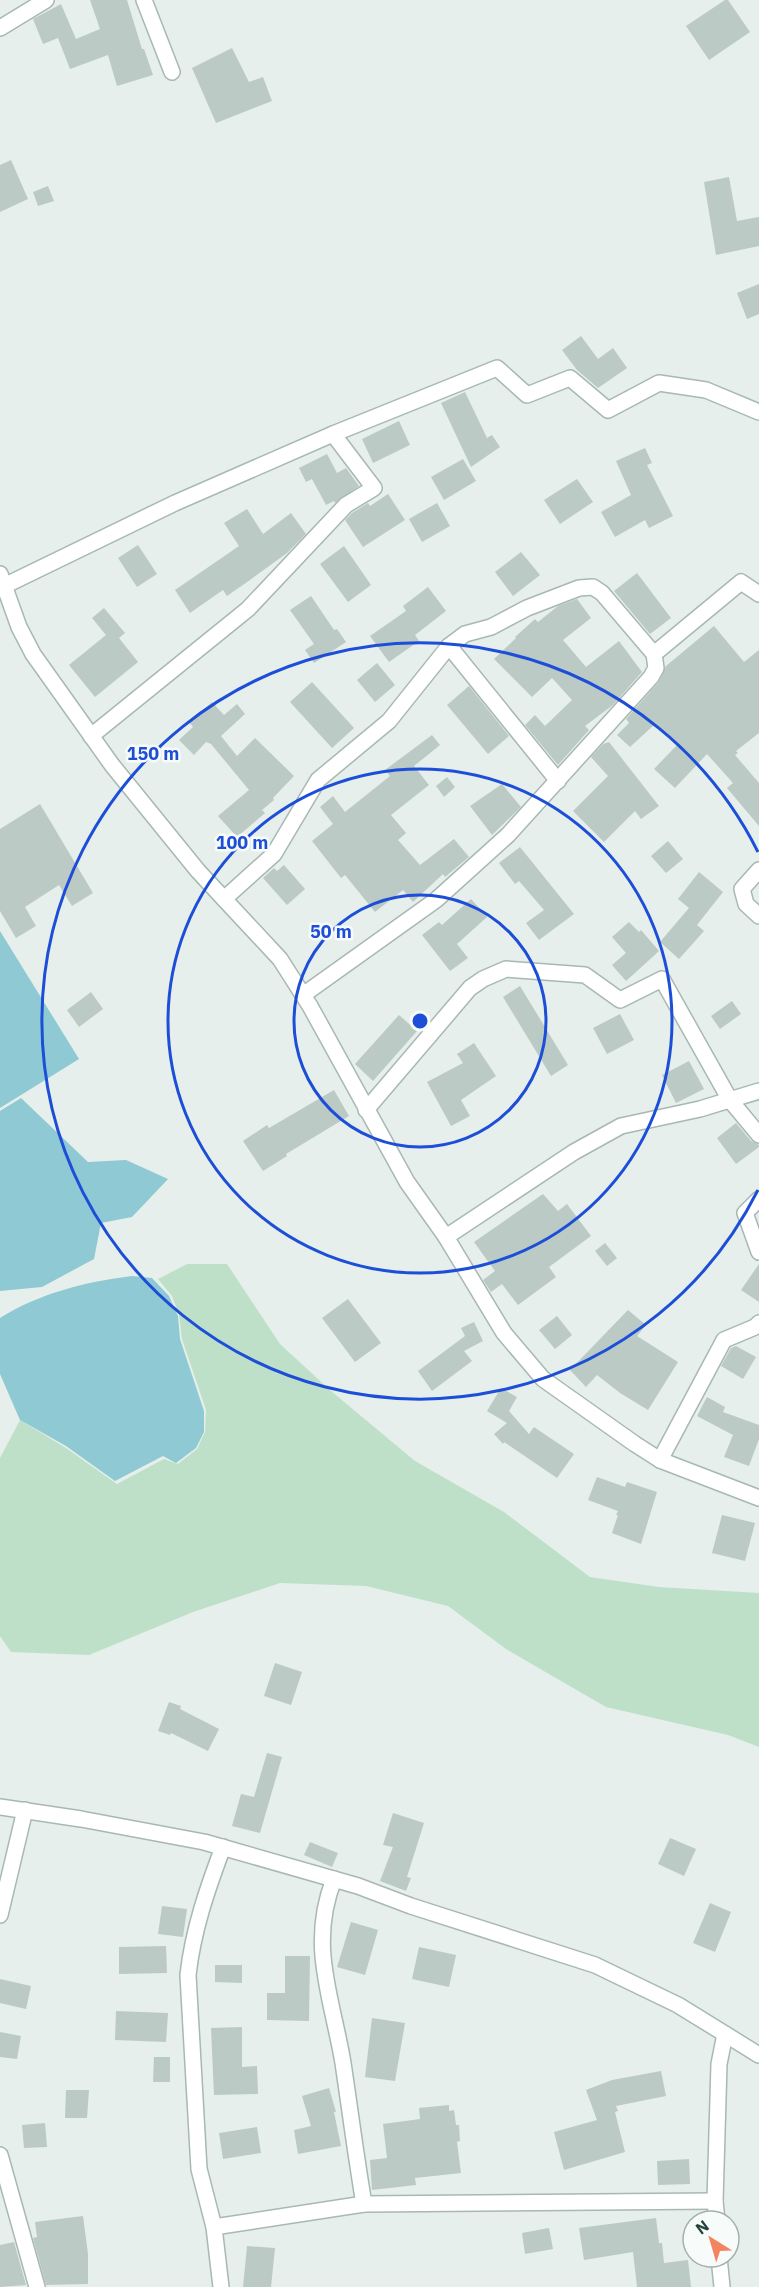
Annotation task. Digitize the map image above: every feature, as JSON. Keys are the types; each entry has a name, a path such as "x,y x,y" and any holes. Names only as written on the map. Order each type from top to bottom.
{"street":[{"path":"0,28 46,0"},
{"path":"144,0 172,72"},
{"path":"759,412 706,390 659,383 608,410 570,378 527,395 497,368 333,435 2,580 19,627 33,654 91,736 190,862 280,959 303,995 407,1182 446,1237 504,1333 543,1379 660,1460 759,1498"},
{"path":"91,736 248,609 346,505 374,488 333,435"},
{"path":"654,654 741,582 759,594"},
{"path":"224,899 274,854 318,780 389,721 449,646 465,634 491,627 528,608 579,588 593,587 602,593 654,654 656,668 651,677 507,835 436,900 303,995"},
{"path":"449,646 558,781"},
{"path":"759,870 742,889 746,904 759,916"},
{"path":"366,1110 470,988 483,979 506,969 585,975 620,1000 662,979 730,1100 759,1135"},
{"path":"446,1237 564,1158 621,1126 700,1109 759,1091"},
{"path":"759,1199 745,1213 759,1252"},
{"path":"660,1460 724,1340 755,1328 759,1323"},
{"path":"0,1807 81,1819 223,1847 334,1879 595,1965 678,2005 759,2055"},
{"path":"0,1915 25,1810"},
{"path":"221,2287 214,2227 199,2169 188,1975 191,1944 203,1900 223,1847"},
{"path":"334,1879 325,1901 322,1921 322,1957 343,2064 364,2204"},
{"path":"716,2209 719,2064 725,2034"},
{"path":"0,2155 37,2287"},
{"path":"214,2227 364,2204 715,2201"},
{"path":"720,2269 722,2287"}],"green space":[{"path":"187,1264 227,1264 280,1344 331,1391 415,1461 504,1512 590,1577 659,1587 759,1593 759,1747 728,1735 606,1707 506,1649 448,1606 366,1586 280,1583 193,1612 89,1655 11,1652 0,1636 0,1458 20,1420 66,1448 117,1484 164,1459 178,1464 197,1449 205,1432 206,1410 182,1339 179,1315 172,1296 158,1279"}],"water":[{"path":"0,931 79,1059 0,1108"},
{"path":"21,1098 88,1162 126,1160 168,1179 132,1217 101,1223 94,1259 42,1287 0,1291 0,1111"},
{"path":"132,1276 152,1278 169,1296 178,1316 180,1339 204,1411 204,1432 196,1448 176,1463 163,1456 115,1481 66,1446 20,1420 0,1374 0,1318 47,1295"}],"building":[{"path":"90,0 127,0 142,49 144,49 153,75 117,86 108,55 70,69 58,38 43,44 33,19 61,4 76,39 100,29"},
{"path":"728,0 750,32 709,60 686,26"},
{"path":"232,48 249,82 263,77 272,101 216,123 192,68"},
{"path":"11,160 28,199 0,212 0,165"},
{"path":"729,177 737,221 759,217 759,246 716,255 704,182"},
{"path":"48,186 54,201 38,206 33,192"},
{"path":"759,284 759,314 747,319 737,293"},
{"path":"581,336 598,359 613,348 627,368 598,388 577,370 562,350"},
{"path":"465,392 487,438 492,435 500,447 471,467 441,403"},
{"path":"399,421 410,445 373,463 362,439"},
{"path":"645,448 652,463 647,465 673,516 649,528 645,520 615,537 601,512 631,495 616,461"},
{"path":"327,454 337,473 346,468 359,486 335,503 334,501 326,505 312,479 306,482 299,468"},
{"path":"463,459 476,481 444,500 431,477"},
{"path":"577,479 593,502 560,524 544,500"},
{"path":"388,494 405,520 363,547 345,520 368,503 370,506"},
{"path":"437,503 450,526 422,542 409,519"},
{"path":"247,509 263,534 291,513 306,534 287,553 227,596 223,590 190,613 175,590 239,546 224,523"},
{"path":"138,545 157,574 137,587 118,558"},
{"path":"344,546 371,585 348,602 320,564"},
{"path":"521,552 540,575 513,596 495,572"},
{"path":"637,573 671,618 650,634 614,591"},
{"path":"428,587 446,611 415,635 419,641 389,662 370,636 406,611 403,606"},
{"path":"311,596 334,630 337,629 346,642 314,663 305,650 314,644 290,610"},
{"path":"577,599 591,618 563,640 586,667 619,641 642,672 613,705 585,726 589,730 558,765 525,725 535,715 545,726 572,700 552,678 532,697 494,659 535,619 538,622 558,606"},
{"path":"104,608 125,633 119,638 138,662 95,697 69,665 106,635 92,618"},
{"path":"714,626 744,662 759,650 759,733 736,751 738,753 735,755 759,783 759,826 727,788 733,783 707,754 675,788 654,769 677,745 655,724 630,747 617,735 629,723 626,719 658,683 666,666"},
{"path":"377,663 395,685 375,702 357,680"},
{"path":"312,682 354,728 332,748 290,702"},
{"path":"469,686 509,736 488,754 447,705"},
{"path":"212,702 224,715 237,704 245,714 221,736 237,756 255,738 294,776 273,798 274,800 262,810 265,813 237,837 218,816 249,790 211,744 206,742 194,755 179,740 193,727 189,722"},
{"path":"432,735 440,745 414,766 429,785 391,815 406,833 398,840 420,865 454,839 469,857 445,877 443,874 413,902 403,890 375,912 345,875 341,878 312,841 333,824 320,807 333,796 345,812 390,776 385,770"},
{"path":"609,742 659,806 641,819 635,811 604,842 573,811 608,776 591,757 603,744"},
{"path":"447,777 455,787 444,797 436,786"},
{"path":"502,784 521,807 492,835 470,806"},
{"path":"40,804 93,893 72,906 59,885 25,907 36,926 16,938 0,911 0,829"},
{"path":"668,841 683,859 666,873 651,856"},
{"path":"520,847 574,914 539,940 526,923 544,910 519,881 515,884 499,863"},
{"path":"284,865 305,889 287,905 263,878 274,868 277,871"},
{"path":"699,872 723,892 697,925 704,931 679,959 660,942 689,908 678,899"},
{"path":"471,899 487,917 457,944 468,958 450,971 422,935 439,922 442,925"},
{"path":"629,922 639,932 641,930 659,951 626,981 612,965 626,953 612,937"},
{"path":"520,986 568,1065 551,1076 503,997"},
{"path":"91,992 103,1009 79,1027 67,1010"},
{"path":"732,1001 741,1014 720,1029 711,1016"},
{"path":"620,1014 634,1040 607,1054 593,1028"},
{"path":"399,1015 417,1031 373,1081 355,1064"},
{"path":"474,1043 496,1076 461,1100 470,1116 451,1126 427,1082 463,1063 457,1054"},
{"path":"689,1061 704,1089 676,1103 662,1075"},
{"path":"334,1090 349,1116 286,1154 287,1156 263,1171 243,1141 267,1125 269,1128"},
{"path":"736,1123 759,1147 736,1164 717,1138"},
{"path":"543,1194 558,1211 567,1204 591,1236 549,1267 556,1277 518,1305 502,1284 491,1292 483,1280 495,1271 474,1242"},
{"path":"605,1243 617,1258 607,1266 595,1251"},
{"path":"759,1264 759,1302 741,1290"},
{"path":"348,1299 381,1343 355,1362 322,1318"},
{"path":"628,1310 646,1325 637,1336 678,1362 648,1410 620,1393 597,1375 586,1387 570,1370"},
{"path":"557,1316 572,1335 555,1349 539,1330"},
{"path":"474,1322 483,1341 464,1351 472,1361 432,1391 418,1371 465,1336 461,1328"},
{"path":"736,1346 756,1357 743,1379 721,1366 731,1348"},
{"path":"501,1388 517,1397 509,1411 529,1434 534,1427 574,1454 557,1478 504,1442 503,1444 494,1434 507,1423 487,1411"},
{"path":"707,1397 725,1407 723,1412 759,1425 759,1439 749,1466 724,1457 733,1435 697,1416"},
{"path":"597,1477 625,1487 627,1482 657,1492 641,1544 612,1533 618,1511 588,1500"},
{"path":"722,1515 755,1523 745,1561 712,1553"},
{"path":"275,1663 302,1672 291,1705 264,1696"},
{"path":"169,1702 181,1706 180,1709 219,1729 208,1751 171,1733 170,1735 158,1731"},
{"path":"267,1753 282,1757 260,1833 232,1826 241,1794 254,1797"},
{"path":"393,1813 424,1823 407,1877 411,1878 406,1891 380,1881 393,1847 383,1845"},
{"path":"670,1838 696,1849 684,1876 658,1864"},
{"path":"310,1842 338,1853 332,1867 304,1855"},
{"path":"710,1903 731,1912 715,1952 693,1943"},
{"path":"162,1906 187,1909 183,1937 158,1934"},
{"path":"351,1922 378,1930 365,1975 337,1967"},
{"path":"166,1946 167,1973 119,1974 119,1947"},
{"path":"419,1947 456,1955 449,1987 412,1979"},
{"path":"285,1956 310,1956 309,2021 267,2020 267,1993 285,1993"},
{"path":"215,1965 242,1965 242,1983 215,1982"},
{"path":"0,1979 31,1986 26,2009 0,2003"},
{"path":"116,2011 168,2013 166,2042 115,2040"},
{"path":"372,2018 405,2023 395,2081 365,2077"},
{"path":"242,2027 242,2067 257,2066 258,2094 214,2095 211,2028"},
{"path":"0,2032 21,2036 17,2059 0,2057"},
{"path":"154,2057 170,2057 170,2082 153,2082"},
{"path":"661,2071 666,2096 616,2106 618,2111 615,2112 625,2152 564,2170 554,2132 597,2120 586,2090 612,2080"},
{"path":"329,2088 336,2112 334,2112 341,2146 298,2154 294,2130 311,2126 302,2096"},
{"path":"66,2090 89,2090 87,2118 65,2118"},
{"path":"449,2105 449,2111 454,2110 456,2125 459,2125 460,2141 457,2142 461,2173 415,2178 416,2185 372,2190 370,2160 387,2158 383,2124 420,2119 419,2108"},
{"path":"45,2123 47,2147 24,2148 22,2125"},
{"path":"257,2127 261,2153 223,2159 219,2133"},
{"path":"689,2159 690,2184 658,2185 657,2161"},
{"path":"83,2216 88,2254 88,2284 46,2285 33,2238 37,2237 35,2222"},
{"path":"656,2218 664,2263 681,2261 681,2269 689,2269 691,2287 637,2287 633,2252 584,2260 579,2228"},
{"path":"549,2228 553,2249 525,2254 522,2233"},
{"path":"14,2242 26,2285 0,2287 0,2245"},
{"path":"247,2246 275,2248 271,2287 243,2287"}]}
